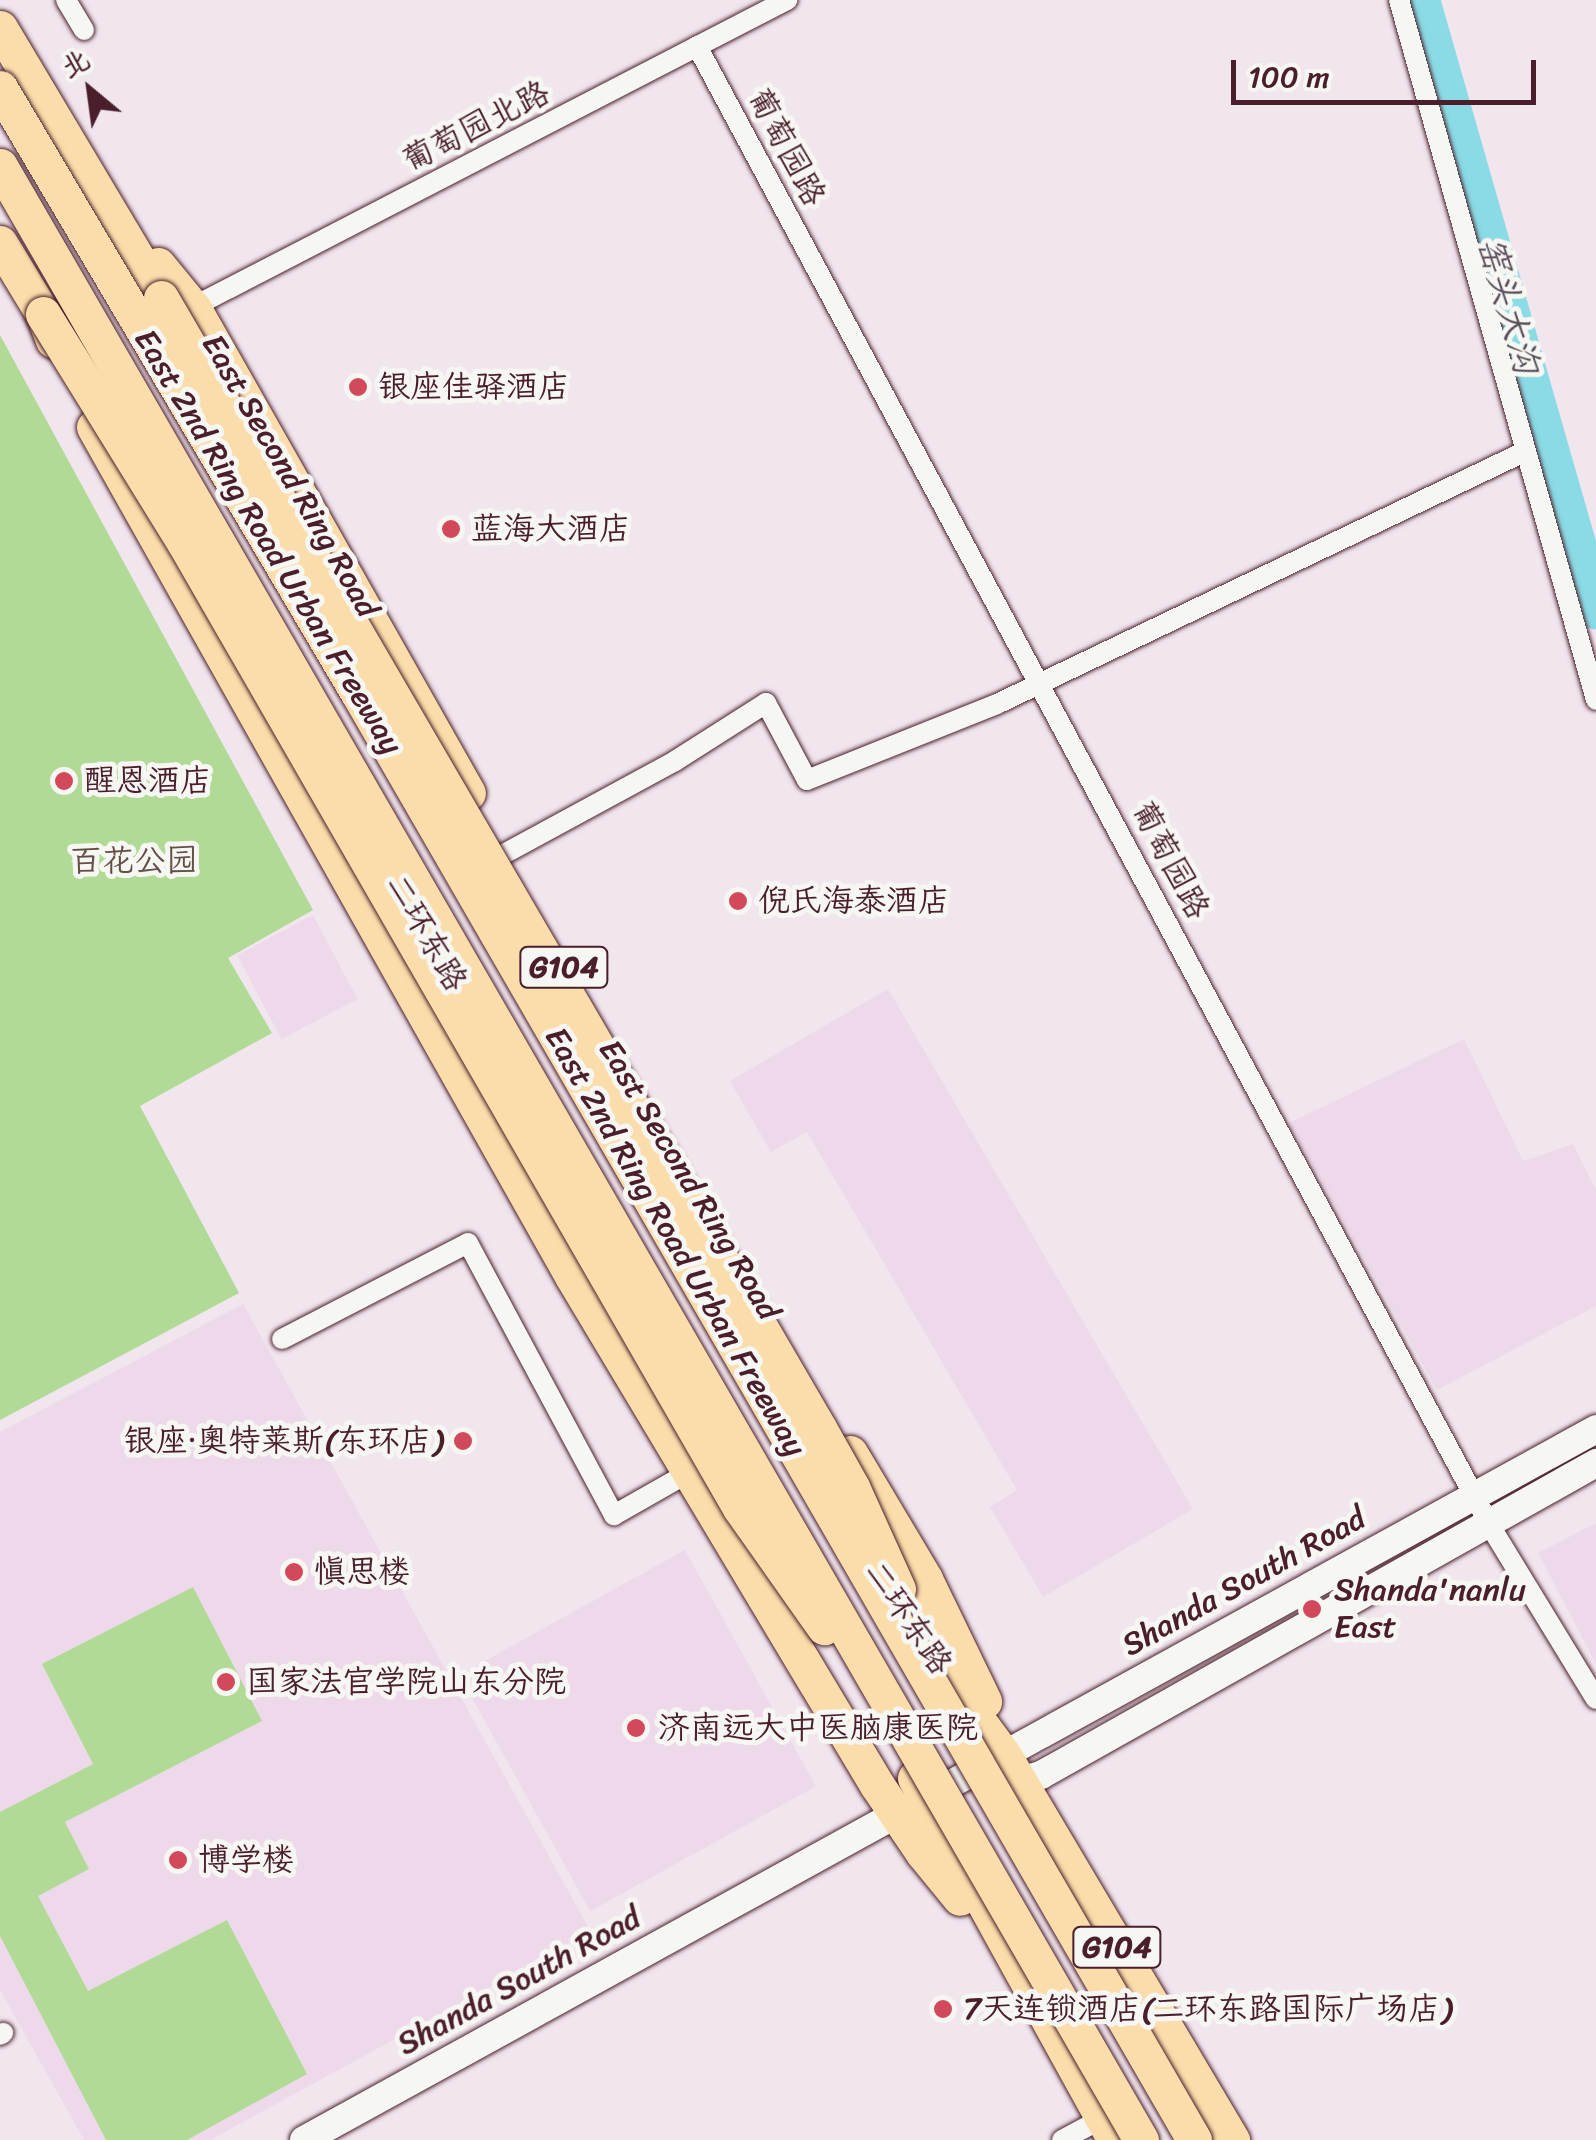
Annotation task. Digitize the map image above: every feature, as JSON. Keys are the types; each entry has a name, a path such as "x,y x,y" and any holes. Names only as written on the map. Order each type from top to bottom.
{"highway":[{"name":"二环东路","path":"0,28 100,194 177,303 170,346 905,1623 999,1765"},
{"name":"East 2nd Ring Road Urban Freeway","path":"0,88 999,1765 1194,2140"},
{"name":"East 2nd Ring Road Urban Freeway","path":"0,166 917,1796 1141,2140"},
{"name":"G104","path":"0,243 43,314"},
{"name":"East Second Ring Road","path":"177,303 334,550 502,855 925,1580 995,1722 999,1765 1232,2140"},
{"path":"177,303 852,1486 999,1765"},
{"name":"二环东路","path":"43,314 79,334 794,1568 917,1796"},
{"path":"43,314 185,544 740,1508 917,1796"},
{"path":"43,314 68,380 572,1276 688,1473 809,1676 917,1796"},
{"name":"二环东路","path":"758,1296 762,1374"},
{"name":"二环东路","path":"851,1529 925,1580"},
{"name":"二环东路","path":"794,1568 809,1676"},
{"name":"二环东路","path":"760,1595 834,1643"},
{"name":"G104","path":"917,1796 1109,2129"}],"main road":[{"name":"Shanda South Road","path":"999,1765 1596,1429"},
{"name":"Shanda South Road","path":"316,2137 917,1796 999,1765 1596,1464"}],"street":[{"path":"66,0 84,30"},
{"path":"1399,0 1596,700"},
{"name":"葡萄园北路","path":"177,303 783,1"},
{"name":"葡萄园路","path":"697,46 1475,1496 1596,1699"},
{"path":"502,855 675,762 766,703 807,780 1040,683 1526,451"},
{"path":"282,1339 468,1243 614,1515 688,1473"},
{"path":"1062,2140 1109,2129"}],"shaded area":[{"path":"313,915 358,999 282,1039 237,955"},
{"path":"888,989 1193,1509 1043,1597 990,1507 1017,1490 807,1132 771,1152 730,1081"},
{"path":"1464,1039 1523,1161 1573,1144 1596,1190 1596,1306 1437,1390 1289,1123"},
{"name":"国家法官学院山东分院","path":"243,1304 591,1932 210,2140 84,2140 0,1990 0,1432"},
{"path":"1596,1523 1596,1664 1538,1553"},
{"name":"济南远大中医脑康医院","path":"685,1550 816,1786 590,1911 459,1675"}],"green space":[{"name":"百花公园","path":"0,335 313,910 228,958 272,1033 140,1106 239,1293 0,1420"},
{"path":"193,1587 262,1721 65,1822 89,1869 38,1896 88,1991 227,1920 307,2074 187,2140 106,2140 0,1936 0,1812 93,1764 42,1664"}],"waterway":[{"name":"窑头大沟","path":"1421,0 1596,610"}],"place":[{"name":"银座佳驿酒店","path":"358,387"},
{"name":"蓝海大酒店","path":"451,529"},
{"name":"醒恩酒店","path":"64,781"},
{"name":"倪氏海泰酒店","path":"738,901"},
{"name":"银座·奥特莱斯(东环店)","path":"463,1441"},
{"name":"慎思楼","path":"294,1572"},
{"name":"Shanda'nanlu East","path":"1312,1609"},
{"name":"国家法官学院山东分院","path":"226,1682"},
{"name":"济南远大中医脑康医院","path":"636,1728"},
{"name":"博学楼","path":"178,1860"},
{"name":"7天连锁酒店(二环东路国际广场店)","path":"943,2009"}]}
